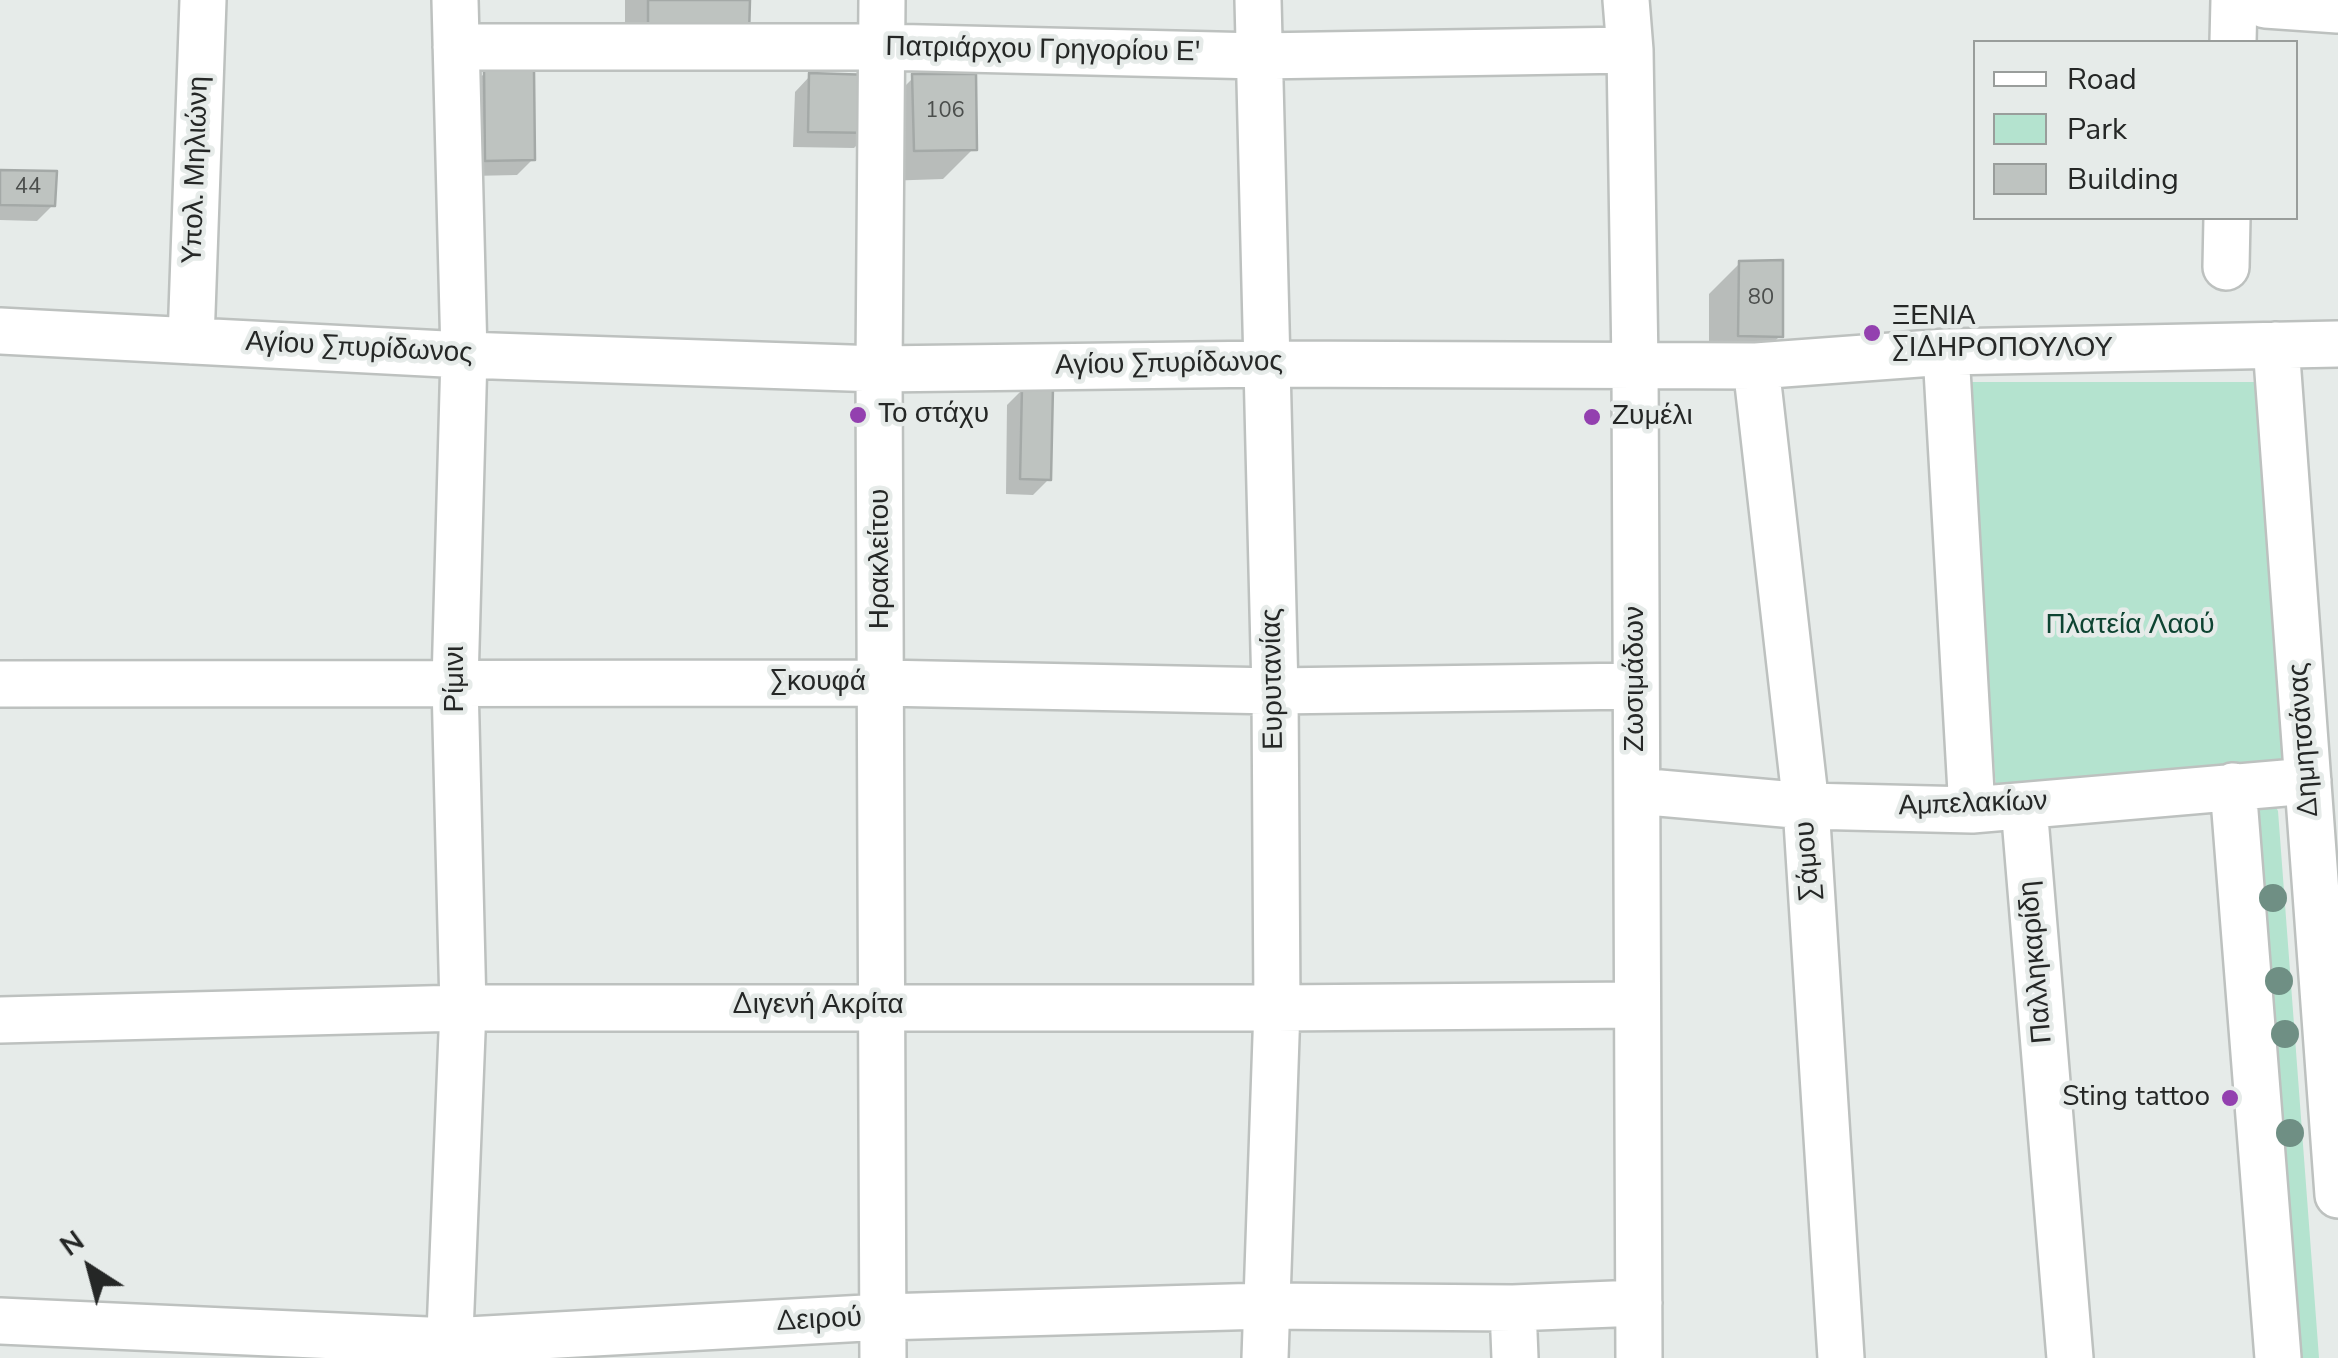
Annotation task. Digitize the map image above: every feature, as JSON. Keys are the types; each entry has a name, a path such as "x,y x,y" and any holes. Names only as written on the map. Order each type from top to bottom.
{"highway":[{"path":"2266,0 2338,5"}],"street":[{"name":"Υπολ. Μηλιώνη","path":"191,340 203,0"},
{"name":"Ρίμινι","path":"450,1350 463,1008 454,683 464,355 455,0"},
{"name":"Ηρακλείτου","path":"882,0 883,1338"},
{"name":"Ευρυτανίας","path":"1258,0 1275,690 1276,1008 1264,1358"},
{"name":"Ζωσιμάδων","path":"1626,0 1635,365 1639,1358"},
{"path":"2232,40 2234,0"},
{"name":"Πατριάρχου Γρηγορίου Ε'","path":"456,47 881,47 1259,56 1630,50"},
{"path":"2226,267 2227,220"},
{"name":"Αγίου Σπυρίδωνος","path":"0,331 464,355 880,369 1269,364 1756,366 1946,352 2338,344"},
{"name":"Δημητσάνας","path":"2276,344 2338,1195"},
{"path":"1946,352 1972,810"},
{"name":"Σάμου","path":"1756,366 1806,806 1841,1358"},
{"name":"Σκουφά","path":"0,684 882,682 1275,690 1636,686"},
{"name":"Αμπελακίων","path":"1636,791 1806,806 1972,810 2308,781"},
{"path":"2233,786 2278,1358"},
{"name":"Παλληκαρίδη","path":"2024,806 2070,1358"},
{"name":"Διγενή Ακρίτα","path":"0,1020 463,1008 1637,1004"},
{"name":"Δειρού","path":"0,1321 450,1350 883,1338 1265,1306 1512,1308 1639,1303"},
{"path":"1512,1308 1515,1358"}],"green space":[{"name":"Πλατεία Λαού","path":"1965,382 2255,382 2289,767 1996,788"},
{"path":"2275,805 2319,1358 2293,1358 2257,806"}],"building":[{"path":"648,0 750,0 749,35 648,35"},
{"path":"484,70 534,70 535,160 485,161"},
{"path":"809,73 873,75 872,133 808,132"},
{"path":"912,74 976,74 977,150 914,151"},
{"path":"0,170 57,171 55,206 0,205"},
{"path":"1783,260 1783,337 1738,336 1739,261"},
{"path":"1022,387 1053,387 1051,480 1020,479"}],"place":[{"name":"ΞΕΝΙΑ ΣΙΔΗΡΟΠΟΥΛΟΥ","path":"1872,333"},
{"name":"Το στάχυ","path":"858,415"},
{"name":"Ζυμέλι","path":"1592,417"},
{"name":"Sting tattoo","path":"2230,1098"}]}
